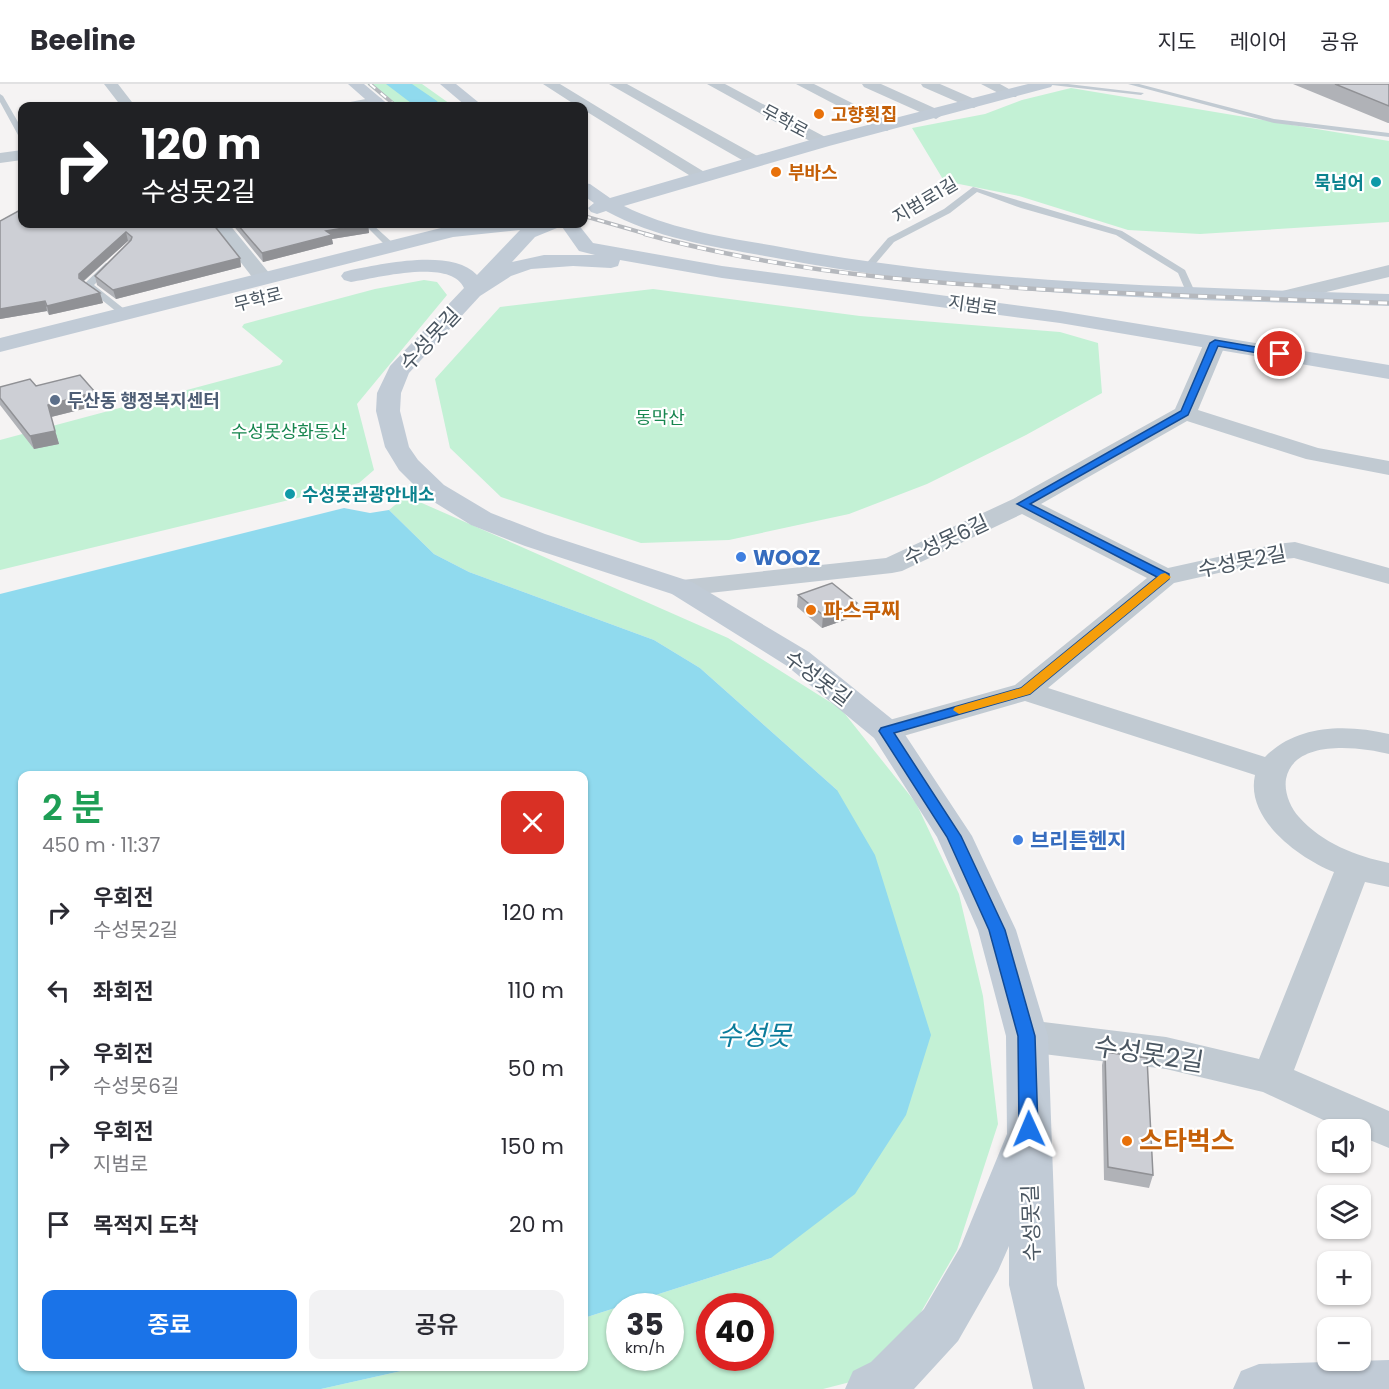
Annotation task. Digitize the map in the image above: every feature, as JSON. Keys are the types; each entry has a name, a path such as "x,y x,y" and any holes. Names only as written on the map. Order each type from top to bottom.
{"main road":[{"path":"355,84 377,102"},
{"path":"447,84 470,102"},
{"name":"무학로","path":"588,211 669,185 823,142 1046,84"},
{"path":"588,179 652,183 695,178"},
{"path":"669,185 654,195 647,205 651,218 669,231"},
{"name":"지범로","path":"588,191 607,205 645,223 669,231 813,259 868,267 1027,285 1389,300"},
{"name":"지범로","path":"588,221 721,241"},
{"name":"무학로","path":"0,345 457,228"},
{"name":"무학로","path":"0,366 471,246 510,228"},
{"name":"수성못길","path":"540,228 528,233 476,291 398,371 389,393 388,411 396,447 408,465 435,491 481,519 535,540 682,588 798,659 886,731 954,836 997,930 1027,1036 1034,1285 1059,1389"},
{"name":"지범로","path":"572,228 586,247 717,273 948,301 1389,372"},
{"path":"717,273 708,264 712,256 728,249 750,247"},
{"path":"813,259 908,291 1004,299 1389,316"},
{"path":"351,276 438,267 455,270 468,276 476,291 509,269 553,261 609,262 690,274 777,281"},
{"path":"871,1389 889,1379 941,1324 981,1256 1029,1129"},
{"path":"1258,1389 1389,1385"}],"street":[{"path":"111,84 126,102"},
{"path":"549,84 577,102"},
{"path":"616,84 755,161"},
{"name":"무학로","path":"714,84 823,142"},
{"path":"803,84 887,126"},
{"path":"869,84 936,114"},
{"path":"928,84 974,104"},
{"path":"988,84 1011,94"},
{"path":"588,109 695,178"},
{"path":"0,158 18,155"},
{"path":"223,228 263,278"},
{"path":"1285,296 1389,272"},
{"path":"1215,343 1185,413 1314,454 1389,468"},
{"name":"수성못6길","path":"682,588 892,566 1022,504 1185,413"},
{"path":"1022,504 1165,577"},
{"name":"수성못2길","path":"886,731 1026,691 1165,577 1276,552 1295,550 1389,576"},
{"path":"1026,691 1272,770"},
{"path":"1389,744 1342,737 1311,741 1286,752 1272,770 1269,791 1280,815 1302,839 1335,860 1353,867 1389,875"},
{"path":"1271,1078 1353,867"},
{"name":"수성못2길","path":"1027,1036 1166,1053 1271,1078 1389,1130"}],"lane":[{"path":"1046,84 1142,93 1154,90"},
{"path":"1131,84 1274,120 1389,135"},
{"path":"0,96 18,128"},
{"name":"지범로1길","path":"868,267 891,240 946,211 976,189 1024,206 1119,233 1182,272 1190,292"},
{"path":"372,228 391,246"},
{"path":"120,254 88,285 125,314"}],"green space":[{"path":"367,84 422,84 447,102 389,102"},
{"path":"1071,88 1389,141 1389,222 1200,234 1128,230 1019,196 944,181 912,128 985,114 1022,100"},
{"name":"수성못상화동산","path":"424,280 437,282 447,295 357,404 374,470 359,483 0,570 0,440 280,365 283,361 242,327 244,324 375,289"},
{"name":"동막산","path":"653,289 860,316 1060,332 1098,343 1102,393 1026,435 927,484 849,514 729,540 641,543 501,497 450,448 435,379 500,307"},
{"path":"406,496 728,638 841,709 916,803 959,894 983,996 998,1124 957,1250 913,1326 862,1379 823,1389 321,1389 401,1371 588,1371 588,1317 606,1311 606,1371 684,1371 684,1293 662,1293 771,1258 837,790 700,668 654,640 469,572 434,554 389,510"}],"water":[{"name":"수성못","path":"344,508 370,513 389,510 434,554 469,572 654,640 700,668 837,790 875,855 931,1035 906,1115 855,1194 771,1258 662,1293 606,1293 606,1311 588,1317 588,771 18,771 18,1371 401,1371 321,1389 0,1389 0,594"}],"building":[{"path":"1335,84 1389,84 1389,106"},
{"path":"18,211 18,228 216,228 240,258 113,290 95,276 131,240 132,237 126,232 79,274 79,278 100,293 47,306 45,301 0,309 0,221"},
{"path":"240,228 344,228 326,231 332,235 262,253"},
{"path":"80,375 95,392 48,405 55,431 30,436 0,398 0,387 30,379 36,386"},
{"path":"832,583 857,603 823,615 798,595"},
{"path":"1105,1052 1147,1058 1153,1175 1108,1167"}],"waterway":[{"path":"397,84 423,102"}],"railway":[{"path":"370,84 391,102"},
{"path":"588,217 650,235"},
{"path":"645,234 704,249 822,270 941,283 1121,293 1389,303"}],"slow traffic":[{"path":"959,710 1026,691 1165,577"}],"place":[{"name":"고향횟집","path":"819,114"},
{"name":"부바스","path":"776,172"},
{"name":"묵넘어","path":"1376,182"},
{"name":"두산동 행정복지센터","path":"55,400"},
{"name":"수성못관광안내소","path":"290,494"},
{"name":"WOOZ","path":"741,557"},
{"name":"파스쿠찌","path":"811,610"},
{"name":"브리튼헨지","path":"1018,840"},
{"name":"스타벅스","path":"1127,1141"}],"route":[{"path":"1029,1129 1027,1036 997,930 954,836 886,731 1026,691 1165,577 1022,504 1185,413 1215,343 1280,354"}]}
